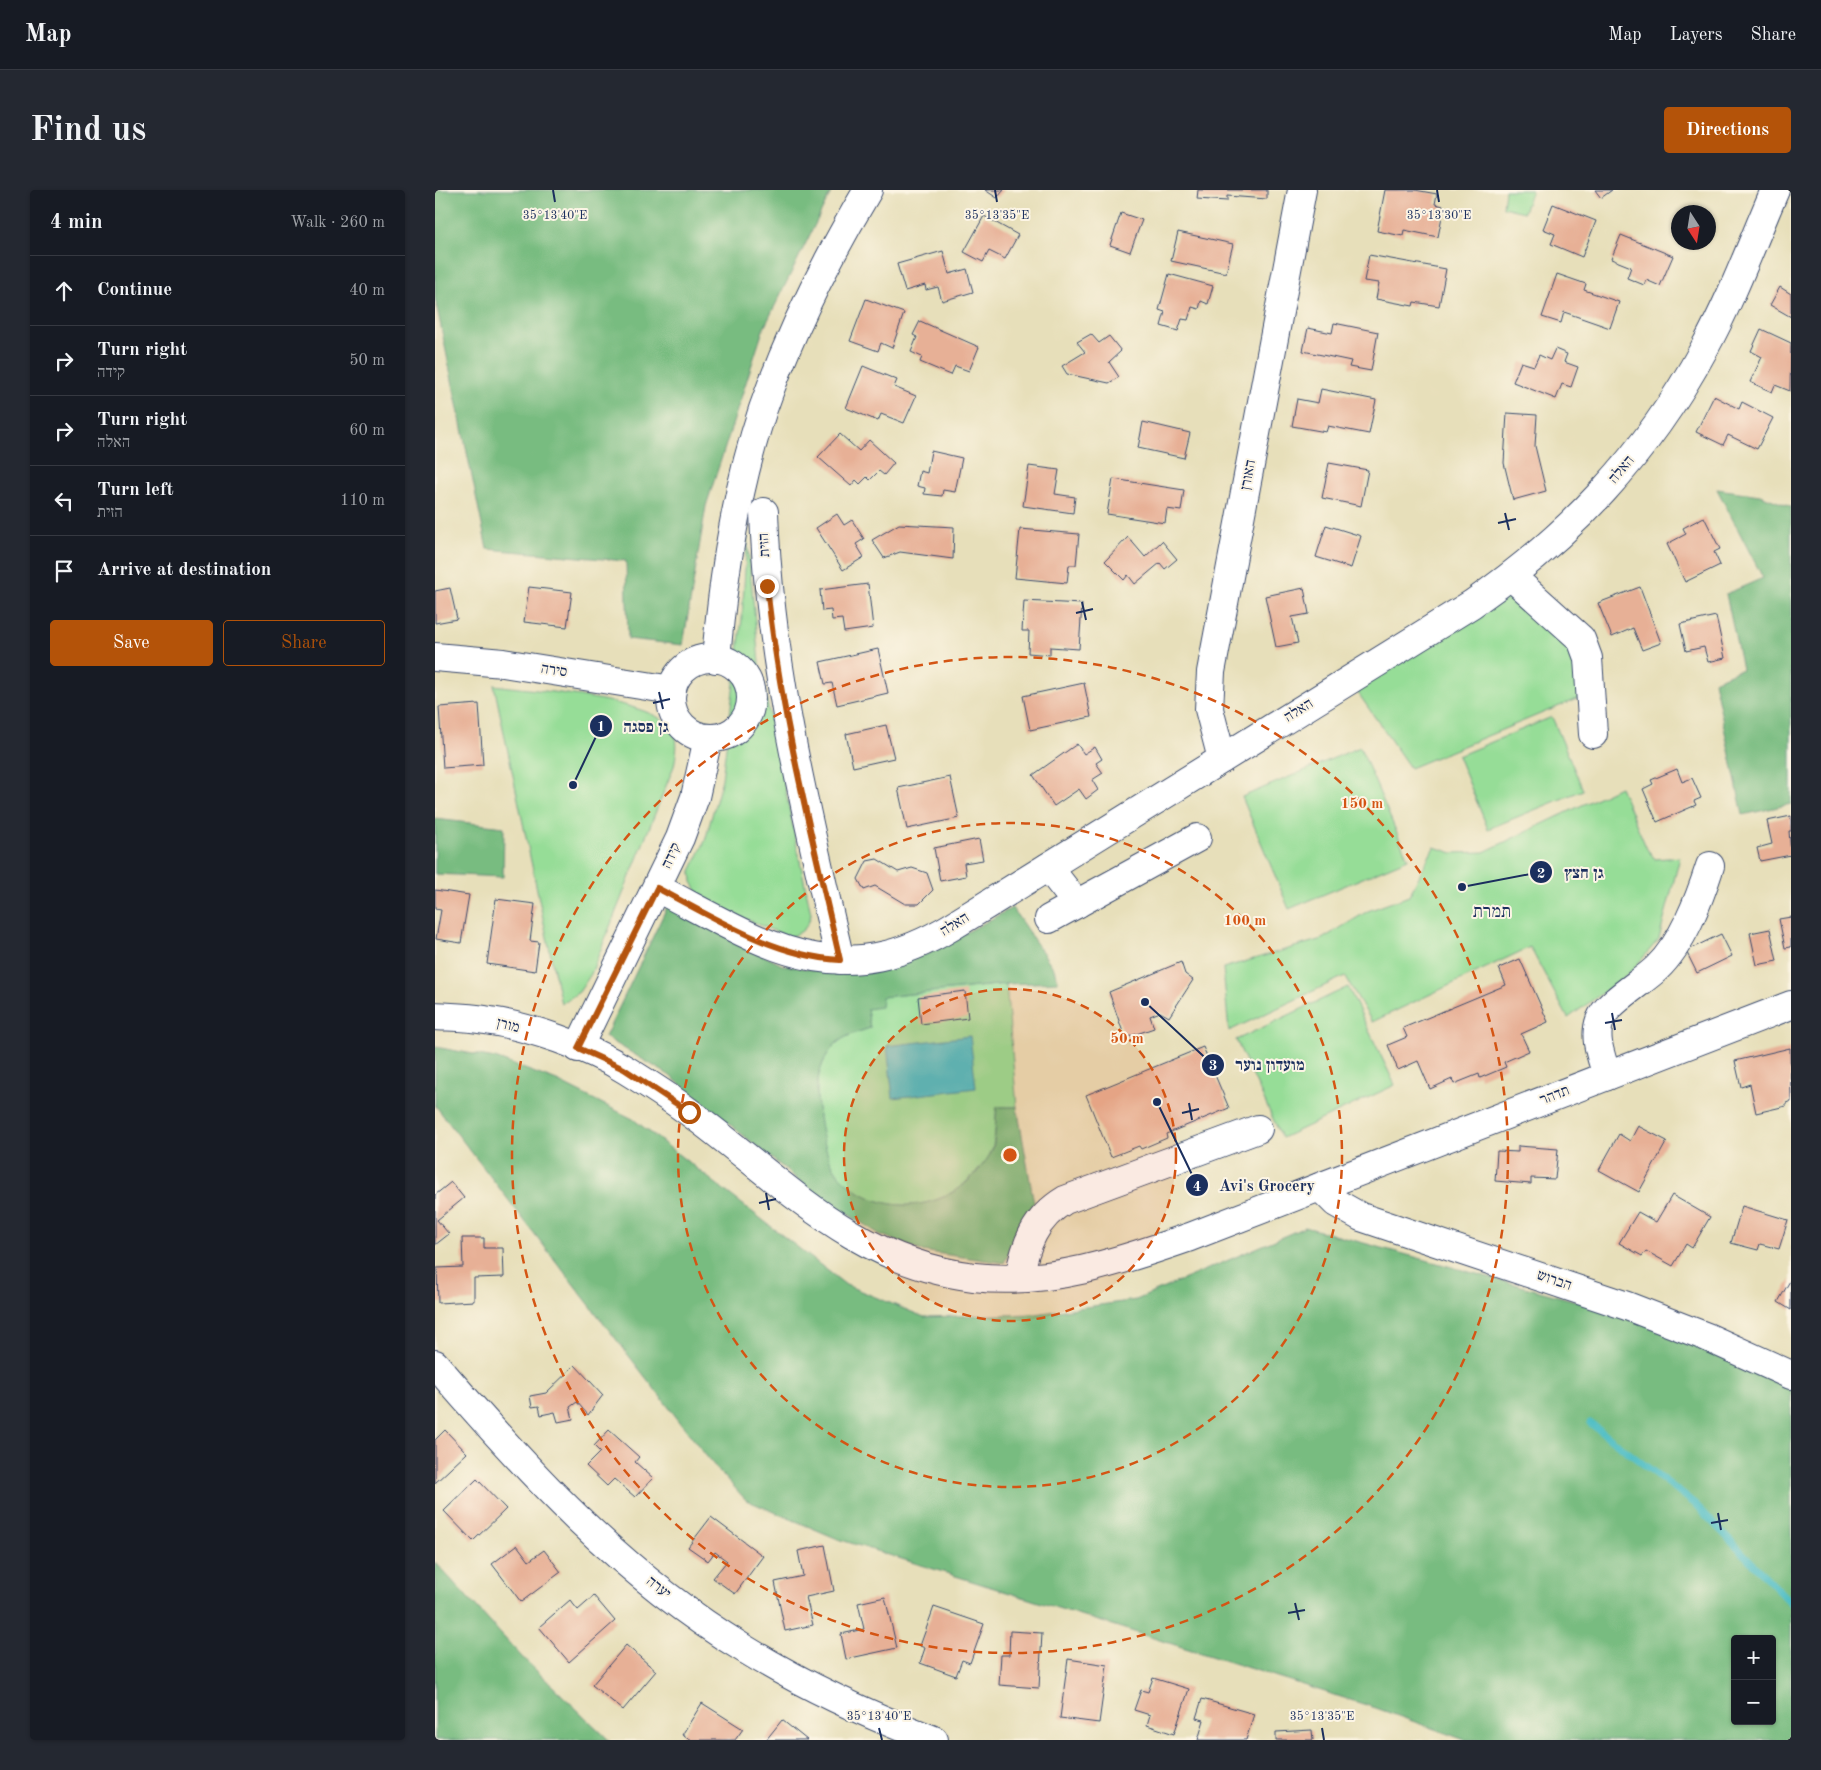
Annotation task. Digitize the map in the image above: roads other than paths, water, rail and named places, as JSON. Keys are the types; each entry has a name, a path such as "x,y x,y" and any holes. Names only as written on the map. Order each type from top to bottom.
{"street":[{"path":"716,659 730,542 744,474 763,410 786,348 815,286 868,190"},
{"name":"האורן","path":"1222,759 1209,709 1211,672 1303,190"},
{"name":"האלה","path":"657,888 761,941 811,957 840,960 868,959 907,950 929,940 1472,604 1511,577 1549,546 1585,512 1651,435 1705,349 1775,190"},
{"name":"הזית","path":"764,512 767,586 782,697 840,960"},
{"path":"1511,577 1581,639 1588,658 1593,734"},
{"name":"סירה","path":"435,657 503,663 671,690"},
{"path":"716,659 735,666 744,676 750,688 751,702 748,714 741,726 730,734 717,738 707,738 692,734 681,726 674,714 671,690 677,677 686,667 697,660 716,659"},
{"name":"קידה","path":"578,1048 657,888 688,818 701,774 707,738"},
{"path":"1049,919 1197,838"},
{"path":"1607,1076 1597,1042 1600,1019 1608,1009 1658,968 1690,919 1700,897 1710,866"},
{"path":"1048,867 1077,904"},
{"name":"תדהר","path":"1019,1278 1075,1272 1130,1258 1791,1005"},
{"name":"מורן","path":"435,1016 485,1020 556,1038 624,1069 689,1112 805,1204 845,1232 887,1254 930,1268 975,1277 1019,1278"},
{"path":"1019,1278 1026,1248 1037,1225 1054,1207 1065,1200 1258,1129"},
{"name":"הברוש","path":"1319,1187 1336,1203 1361,1217 1627,1306 1707,1337 1791,1375"},
{"name":"יערה","path":"438,1374 562,1504 619,1557 679,1605 741,1648 809,1686 884,1721 933,1740"}],"water":[{"path":"970,1036 976,1088 893,1098 887,1046"}],"waterway":[{"path":"1590,1423 1695,1504 1791,1603"}],"place":[{"name":"גן פסגה","path":"573,785"},
{"name":"גן חצץ","path":"1462,887"},
{"name":"מועדון נוער","path":"1145,1002"},
{"name":"Avi's Grocery","path":"1157,1102"}],"district":[{"name":"תמרת","path":"1492,912"}]}
